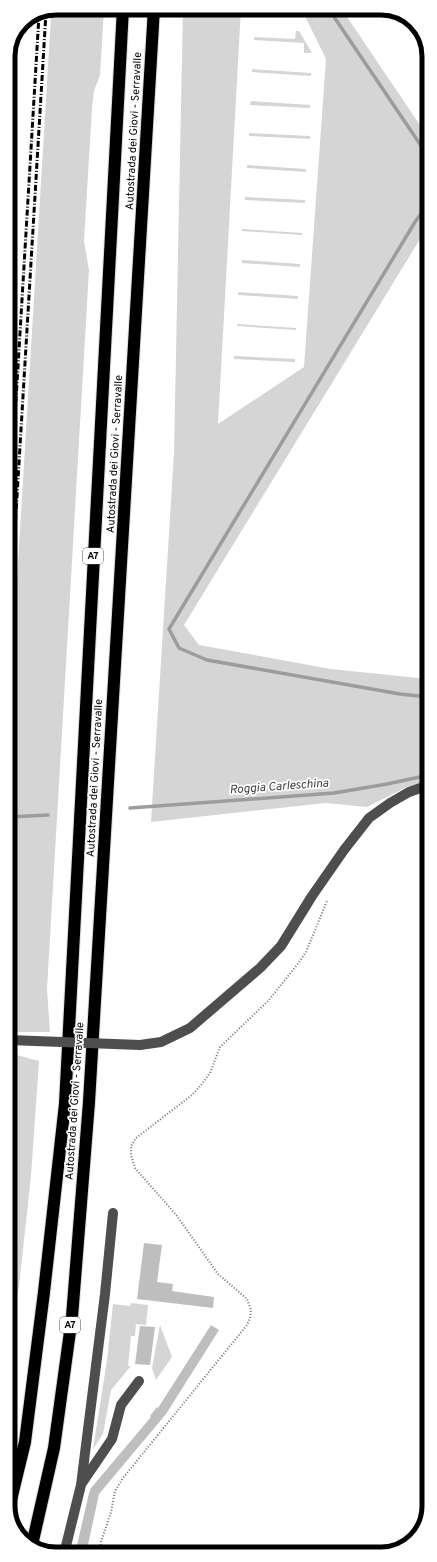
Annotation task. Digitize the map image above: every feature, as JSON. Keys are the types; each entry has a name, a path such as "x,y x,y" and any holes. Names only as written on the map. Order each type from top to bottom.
{"highway":[{"name":"Autostrada dei Giovi - Serravalle","path":"15,1483 25,1442 44,1292 65,1104 123,15"},
{"name":"Autostrada dei Giovi - Serravalle","path":"33,1540 54,1448 72,1317 89,1102 154,15"}],"street":[{"path":"15,1040 140,1045 161,1042 190,1028 260,968 281,946 312,896 344,850 369,818 390,802 409,792 422,788"},
{"path":"66,1547 81,1485 105,1294 113,1213"},
{"path":"81,1485 112,1439 122,1405 139,1381"}],"path":[{"path":"101,1547 111,1512 115,1491 123,1478 247,1325 251,1310 247,1299 218,1274 177,1216 135,1168 131,1155 131,1146 136,1138 192,1095 201,1085 210,1073 220,1047 268,1001 306,952 327,902"}],"shaded area":[{"path":"104,15 100,75 94,91 92,108 84,241 89,270 47,989 50,1032 15,1032 15,613 51,16"},
{"path":"183,15 241,15 218,424 304,367 326,59 304,15 346,15 422,128 422,236 184,625 199,645 331,669 422,678 422,783 407,787 367,807 326,803 151,822 174,453"},
{"path":"296,31 299,31 312,53 304,53 304,43 254,40 254,37 295,39"},
{"path":"252,69 311,73 311,76 252,72"},
{"path":"251,101 310,105 310,108 250,105"},
{"path":"249,133 310,136 310,139 249,136"},
{"path":"247,165 306,169 306,172 247,168"},
{"path":"245,197 305,200 305,203 245,200"},
{"path":"242,229 302,233 302,235 242,231"},
{"path":"242,260 300,264 300,267 242,263"},
{"path":"239,292 298,296 298,299 238,295"},
{"path":"237,324 296,328 296,330 237,326"},
{"path":"234,356 295,359 295,362 234,359"},
{"path":"15,1055 39,1061 31,1176 19,1286 15,1308"},
{"path":"131,1303 148,1305 146,1325 136,1324 135,1336 131,1336 128,1366 131,1366 111,1390 103,1434 93,1449 107,1360 113,1304 130,1306"},
{"path":"160,1325 172,1357 156,1380 152,1368"}],"building":[{"path":"144,1243 162,1245 157,1282 173,1284 172,1291 214,1297 213,1308 137,1299"},
{"path":"211,1325 219,1330 166,1414 99,1494 88,1547 77,1547 91,1488 151,1417 150,1416 157,1407 158,1408"},
{"path":"140,1326 155,1327 150,1365 135,1364"}],"waterway":[{"path":"333,15 422,147"},
{"path":"422,212 169,629 179,648 207,660 400,694 422,696"},
{"name":"Roggia Carleschina","path":"130,808 334,793 422,776"},
{"name":"Roggia Carleschina","path":"15,817 48,815"}],"railway":[{"path":"15,530 46,17"},
{"path":"15,417 39,19"}]}
